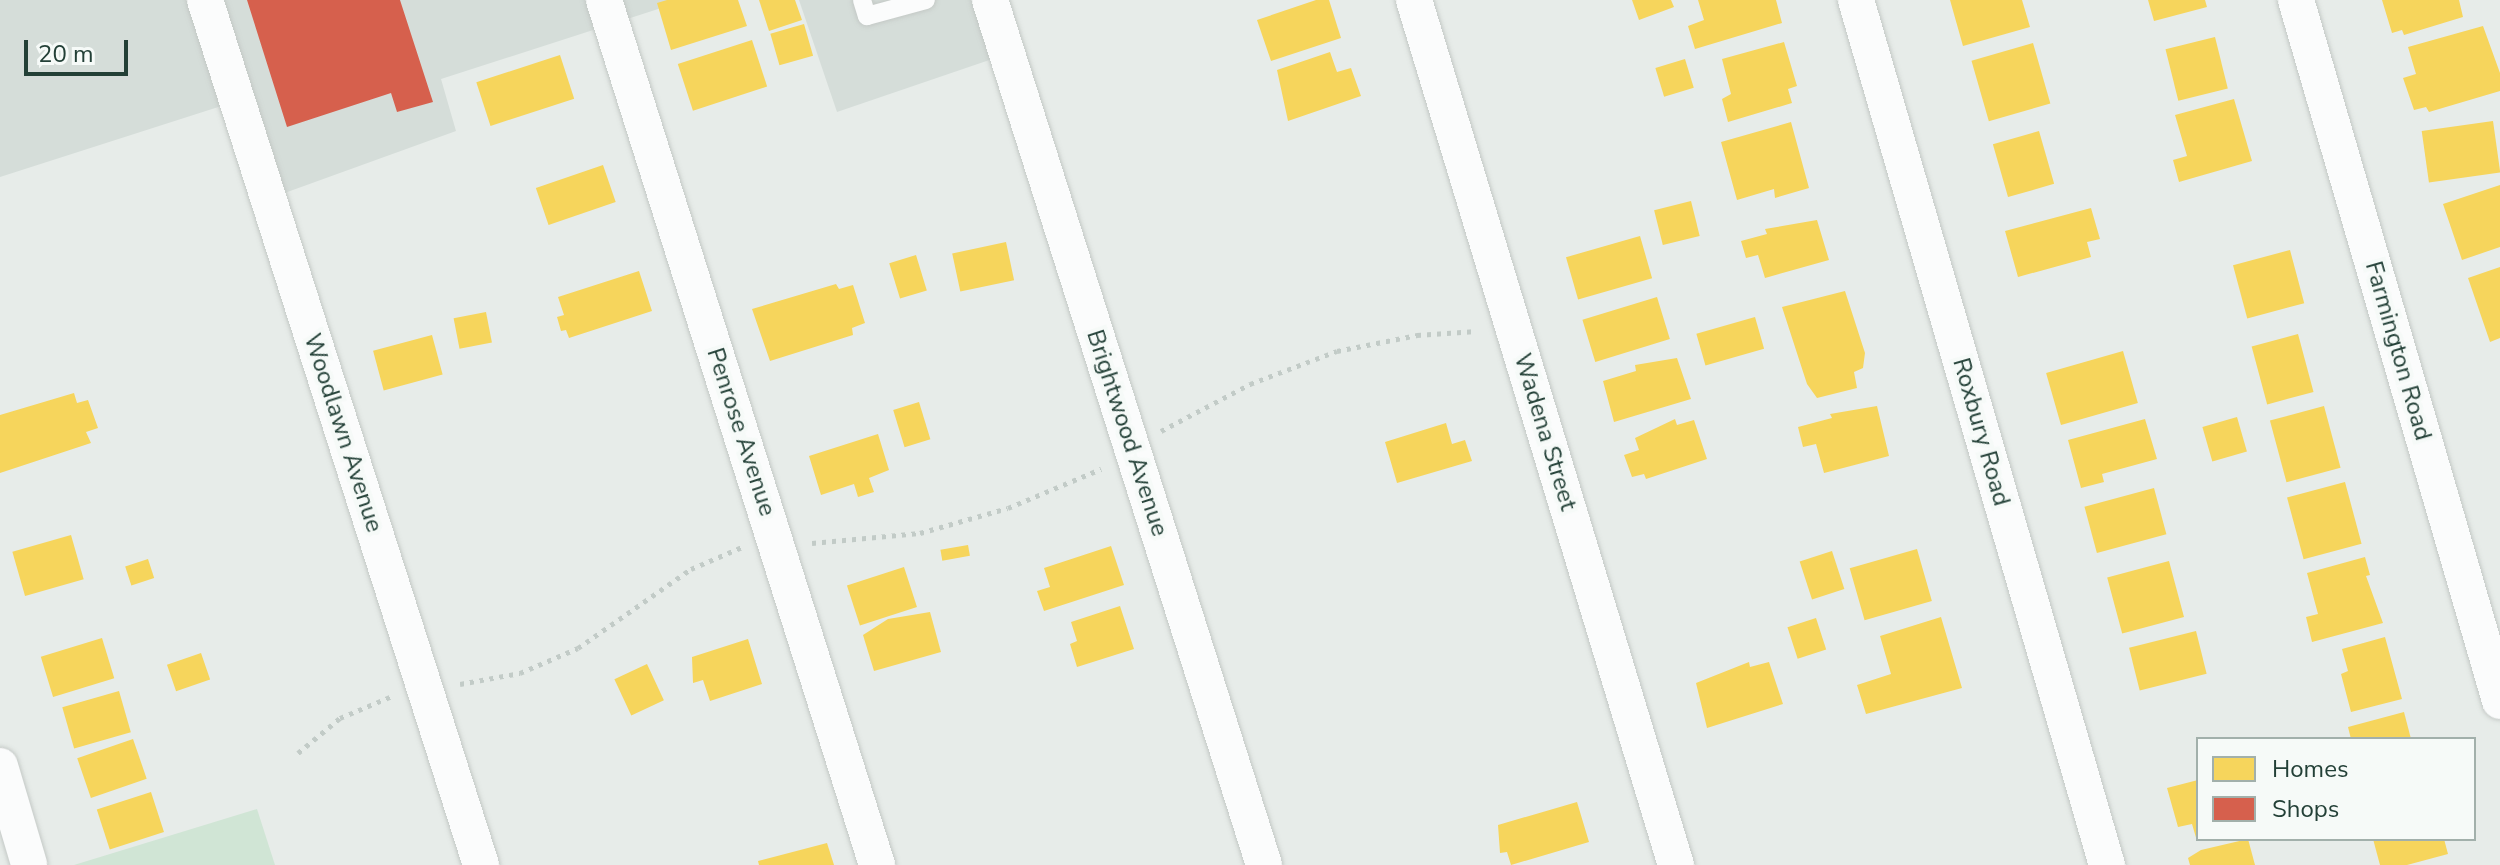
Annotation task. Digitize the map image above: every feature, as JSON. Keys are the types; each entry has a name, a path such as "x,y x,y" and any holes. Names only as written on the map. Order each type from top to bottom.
{"street":[{"name":"Woodlawn Avenue","path":"205,0 481,865"},
{"name":"Penrose Avenue","path":"604,0 877,865"},
{"name":"Brightwood Avenue","path":"990,0 1264,865"},
{"name":"Wadena Street","path":"1414,0 1676,865"},
{"name":"Roxbury Road","path":"1856,0 2107,865"},
{"name":"Farmington Road","path":"2296,0 2500,701"},
{"path":"0,766 30,864"}],"lane":[{"path":"862,0 867,16 926,0"}],"path":[{"path":"806,543 884,540 959,522 1042,496 1133,450 1200,408 1293,366 1383,340 1477,331"},
{"path":"298,753 340,718 374,702 425,689 493,680 556,659 610,630 691,569 746,546"}],"shaded area":[{"path":"0,0 686,0 441,79 456,131 268,199 237,101 0,177"},
{"path":"799,0 990,0 1007,54 837,112"}],"green space":[{"path":"257,809 275,865 74,865"}],"building: Homes":[{"path":"667,0 738,0 747,26 671,50 657,3"},
{"path":"759,0 795,0 802,20 769,31"},
{"path":"1316,0 1329,0 1341,38 1271,61 1257,20"},
{"path":"1632,0 1671,0 1674,7 1639,20"},
{"path":"1698,0 1776,0 1782,23 1695,49 1688,26 1704,20"},
{"path":"1950,0 2022,0 2030,27 1963,46"},
{"path":"2148,0 2205,0 2207,7 2154,21"},
{"path":"2382,0 2459,0 2463,17 2404,35 2402,30 2392,33"},
{"path":"804,24 813,56 779,65 770,34"},
{"path":"2483,26 2500,73 2500,91 2429,112 2426,107 2414,110 2403,78 2416,74 2408,47"},
{"path":"2215,37 2228,88 2178,101 2166,49"},
{"path":"752,40 767,87 693,111 678,64"},
{"path":"1784,42 1797,86 1788,89 1792,103 1728,122 1722,99 1731,94 1722,59"},
{"path":"2033,43 2050,104 1989,121 1971,61"},
{"path":"1330,52 1337,72 1351,68 1361,96 1288,121 1277,70"},
{"path":"560,55 574,99 491,126 476,82"},
{"path":"1685,59 1694,88 1664,97 1655,68"},
{"path":"2234,99 2252,161 2179,182 2173,160 2187,156 2175,115"},
{"path":"2493,121 2500,173 2429,183 2422,131"},
{"path":"1791,122 1809,188 1775,198 1774,189 1737,200 1721,142"},
{"path":"2039,131 2054,184 2008,197 1993,144"},
{"path":"603,165 616,202 549,225 536,188"},
{"path":"2500,185 2500,247 2462,260 2443,204"},
{"path":"1691,201 1700,236 1663,245 1654,210"},
{"path":"2091,208 2100,239 2087,242 2091,257 2018,277 2005,231"},
{"path":"1817,220 1829,260 1765,278 1758,255 1746,258 1741,241 1767,234 1765,229"},
{"path":"1640,236 1652,278 1578,300 1566,257"},
{"path":"1006,242 1014,280 960,292 952,253"},
{"path":"2290,250 2304,303 2247,318 2233,265"},
{"path":"916,255 927,290 900,299 889,263"},
{"path":"2500,267 2500,338 2490,342 2468,278"},
{"path":"639,271 652,311 569,338 566,330 561,331 557,317 564,315 558,297"},
{"path":"836,284 839,289 853,285 865,323 852,328 853,335 770,361 752,309"},
{"path":"1845,291 1865,353 1863,368 1854,372 1857,388 1817,398 1807,384 1782,307"},
{"path":"1657,297 1670,339 1595,362 1582,320"},
{"path":"486,312 492,342 460,349 454,318"},
{"path":"1755,317 1764,349 1705,366 1696,334"},
{"path":"2298,334 2314,392 2267,404 2252,346"},
{"path":"432,335 443,375 384,390 373,351"},
{"path":"2123,351 2138,403 2061,425 2046,373"},
{"path":"1677,358 1691,399 1614,422 1603,381 1636,371 1635,365"},
{"path":"74,393 77,403 88,400 98,428 86,432 91,443 0,473 0,415"},
{"path":"919,402 930,439 905,447 893,410"},
{"path":"1877,406 1889,456 1824,473 1816,444 1803,447 1798,427 1832,418 1830,414"},
{"path":"2324,406 2341,468 2286,482 2270,420"},
{"path":"2237,417 2247,452 2212,462 2202,427"},
{"path":"1675,419 1677,425 1694,420 1707,459 1646,479 1644,474 1632,477 1624,455 1639,450 1635,438"},
{"path":"2145,419 2157,459 2102,474 2104,482 2081,488 2068,440"},
{"path":"1446,423 1452,444 1465,440 1472,461 1397,483 1385,442"},
{"path":"878,434 889,470 869,478 874,492 858,497 854,484 821,495 809,456"},
{"path":"2345,482 2362,544 2304,559 2287,498"},
{"path":"2154,488 2166,534 2097,553 2084,507"},
{"path":"71,535 84,579 25,596 12,552"},
{"path":"968,545 970,556 942,561 940,550"},
{"path":"1111,546 1124,585 1044,611 1037,591 1050,587 1044,568"},
{"path":"1917,549 1932,601 1865,620 1850,568"},
{"path":"1832,551 1844,589 1812,600 1800,562"},
{"path":"2365,557 2370,575 2366,576 2383,623 2312,642 2306,617 2318,614 2307,573"},
{"path":"148,559 154,578 131,585 125,566"},
{"path":"2169,561 2184,617 2122,634 2107,578"},
{"path":"904,567 917,607 860,625 847,586"},
{"path":"1120,606 1134,649 1077,667 1070,644 1077,641 1071,622"},
{"path":"930,612 941,652 874,671 863,635 888,619"},
{"path":"1941,617 1962,688 1866,714 1857,685 1891,674 1880,636"},
{"path":"1816,618 1826,649 1798,659 1787,627"},
{"path":"2196,631 2207,674 2140,690 2129,648"},
{"path":"2385,637 2402,699 2351,712 2341,674 2348,671 2342,649"},
{"path":"102,638 114,678 53,697 41,657"},
{"path":"748,639 762,684 710,701 703,680 693,683 692,657"},
{"path":"201,653 210,679 176,691 167,665"},
{"path":"1749,662 1750,667 1769,662 1783,704 1707,728 1696,683"},
{"path":"647,664 664,700 631,715 614,679"},
{"path":"119,691 131,732 74,749 62,707"},
{"path":"2404,712 2410,737 2350,737 2348,727"},
{"path":"133,739 147,779 91,798 77,758"},
{"path":"2196,781 2196,838 2192,824 2178,827 2167,788"},
{"path":"151,792 164,832 110,850 97,810"},
{"path":"1577,802 1589,842 1511,865 1507,852 1500,853 1498,825"},
{"path":"2249,841 2255,865 2190,865 2188,858 2201,850"},
{"path":"2374,841 2445,841 2448,854 2407,865 2380,865"},
{"path":"827,843 834,865 759,865 758,861"}],"building: Shops":[{"path":"247,0 400,0 433,102 397,112 391,93 287,127"}]}
